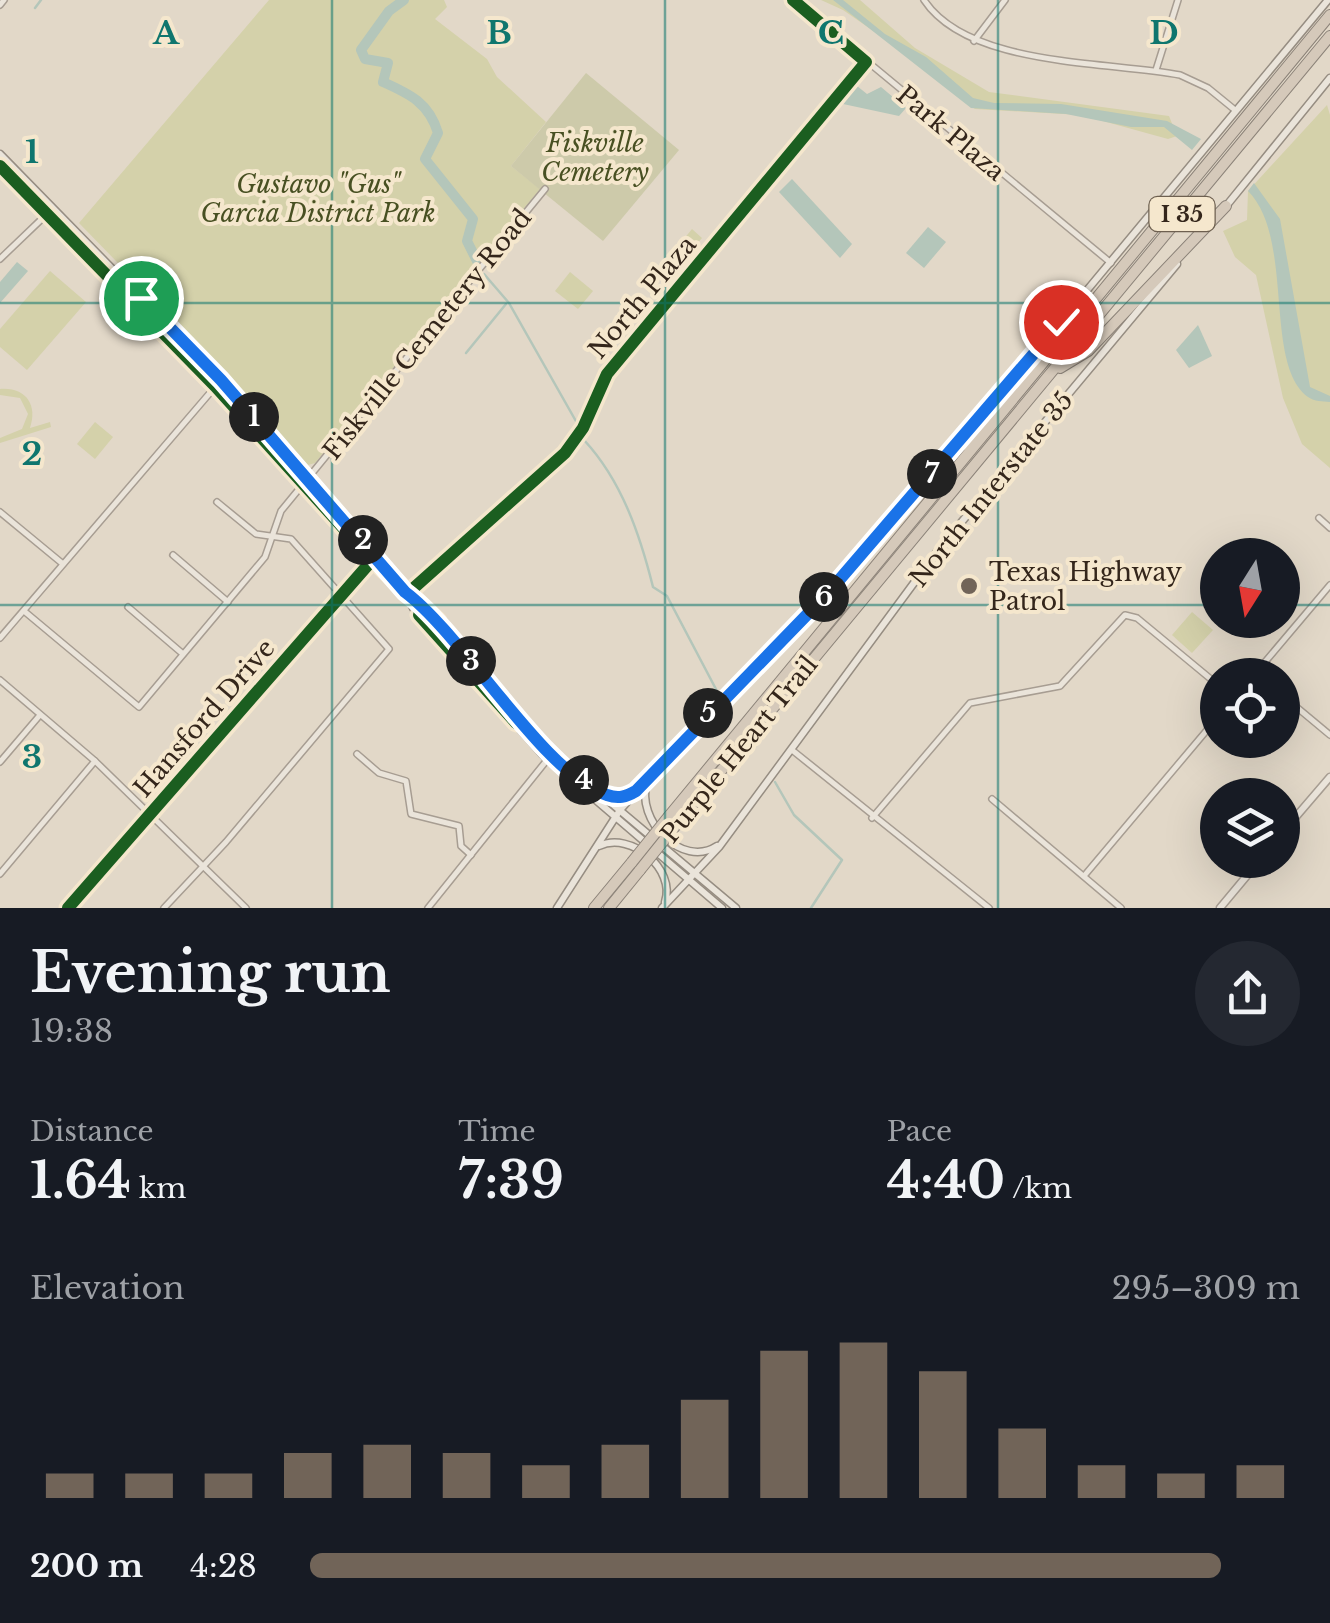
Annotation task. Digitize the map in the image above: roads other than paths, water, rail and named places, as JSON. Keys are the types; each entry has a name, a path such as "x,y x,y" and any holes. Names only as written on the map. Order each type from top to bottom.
{"highway":[{"name":"Purple Heart Trail","path":"673,821 906,526 1330,14"},
{"name":"Purple Heart Trail","path":"594,908 636,866 1330,36"},
{"path":"1050,373 1088,350 1226,206"},
{"path":"906,526 1050,335"},
{"name":"Purple Heart Trail","path":"610,908 636,866"}],"main road":[{"name":"North Interstate 35","path":"557,908 636,791 828,593 1111,263 1328,0"},
{"name":"North Interstate 35","path":"662,908 697,874 721,843 939,549 1330,78"},
{"path":"0,154 183,354 218,383"},
{"path":"0,166 18,178"},
{"path":"137,301 184,342 307,482 370,546 374,558 438,620 550,757 736,908"},
{"path":"183,354 184,342"},
{"path":"550,757 602,794 722,908"},
{"path":"1300,812 1330,777"},
{"path":"647,780 642,800 645,814 678,846 700,853 721,843"},
{"path":"602,794 620,798 636,791"},
{"path":"596,847 613,841 628,843 664,873 669,890 662,908"},
{"path":"710,857 707,874 712,887"},
{"path":"1220,908 1245,878"}],"street":[{"name":"Park Plaza","path":"793,0 1111,263"},
{"path":"924,0 938,17 974,40 999,48 1156,70 1194,80 1237,112"},
{"path":"974,40 1005,0"},
{"path":"1156,70 1178,0"},
{"name":"North Plaza","path":"407,594 565,453 582,428 607,374 866,62"},
{"name":"Fiskville Cemetery Road","path":"24,611 139,707 265,558 276,518 545,189"},
{"path":"0,260 50,212"},
{"path":"0,638 218,383"},
{"path":"164,908 389,649 291,539 256,534 217,502"},
{"path":"0,512 63,564"},
{"path":"1319,518 1330,528"},
{"path":"172,555 228,602"},
{"name":"Hansford Drive","path":"68,908 374,558"},
{"path":"1269,658 1330,585"},
{"path":"128,607 183,654"},
{"path":"872,818 970,703 1060,686 1124,615 1136,618 1200,670"},
{"path":"0,680 95,761 246,908"},
{"path":"1300,710 1330,735"},
{"path":"0,762 40,715"},
{"path":"1084,876 1200,737"},
{"path":"792,750 989,908"},
{"path":"356,754 379,772 406,781 411,814 460,826 462,846 471,855"},
{"path":"428,908 550,757"},
{"path":"0,874 95,761"},
{"path":"992,799 1121,908"}],"waterway":[{"path":"35,8 41,0"},
{"path":"404,0 389,11 361,50 365,59 388,63 383,82 417,101 434,123 438,133 425,159 473,219 467,241 477,261"},
{"path":"484,274 509,303 577,423"},
{"path":"466,353 506,304"},
{"path":"584,440 609,473 628,509 653,587 667,596 718,693"},
{"path":"775,782 794,815 842,860 811,908"}],"place":[{"name":"Texas Highway Patrol","path":"969,586"}],"park label":[{"name":"Fiskville Cemetery","path":"595,158"},
{"name":"Gustavo \"Gus\" Garcia District Park","path":"318,198"}]}
